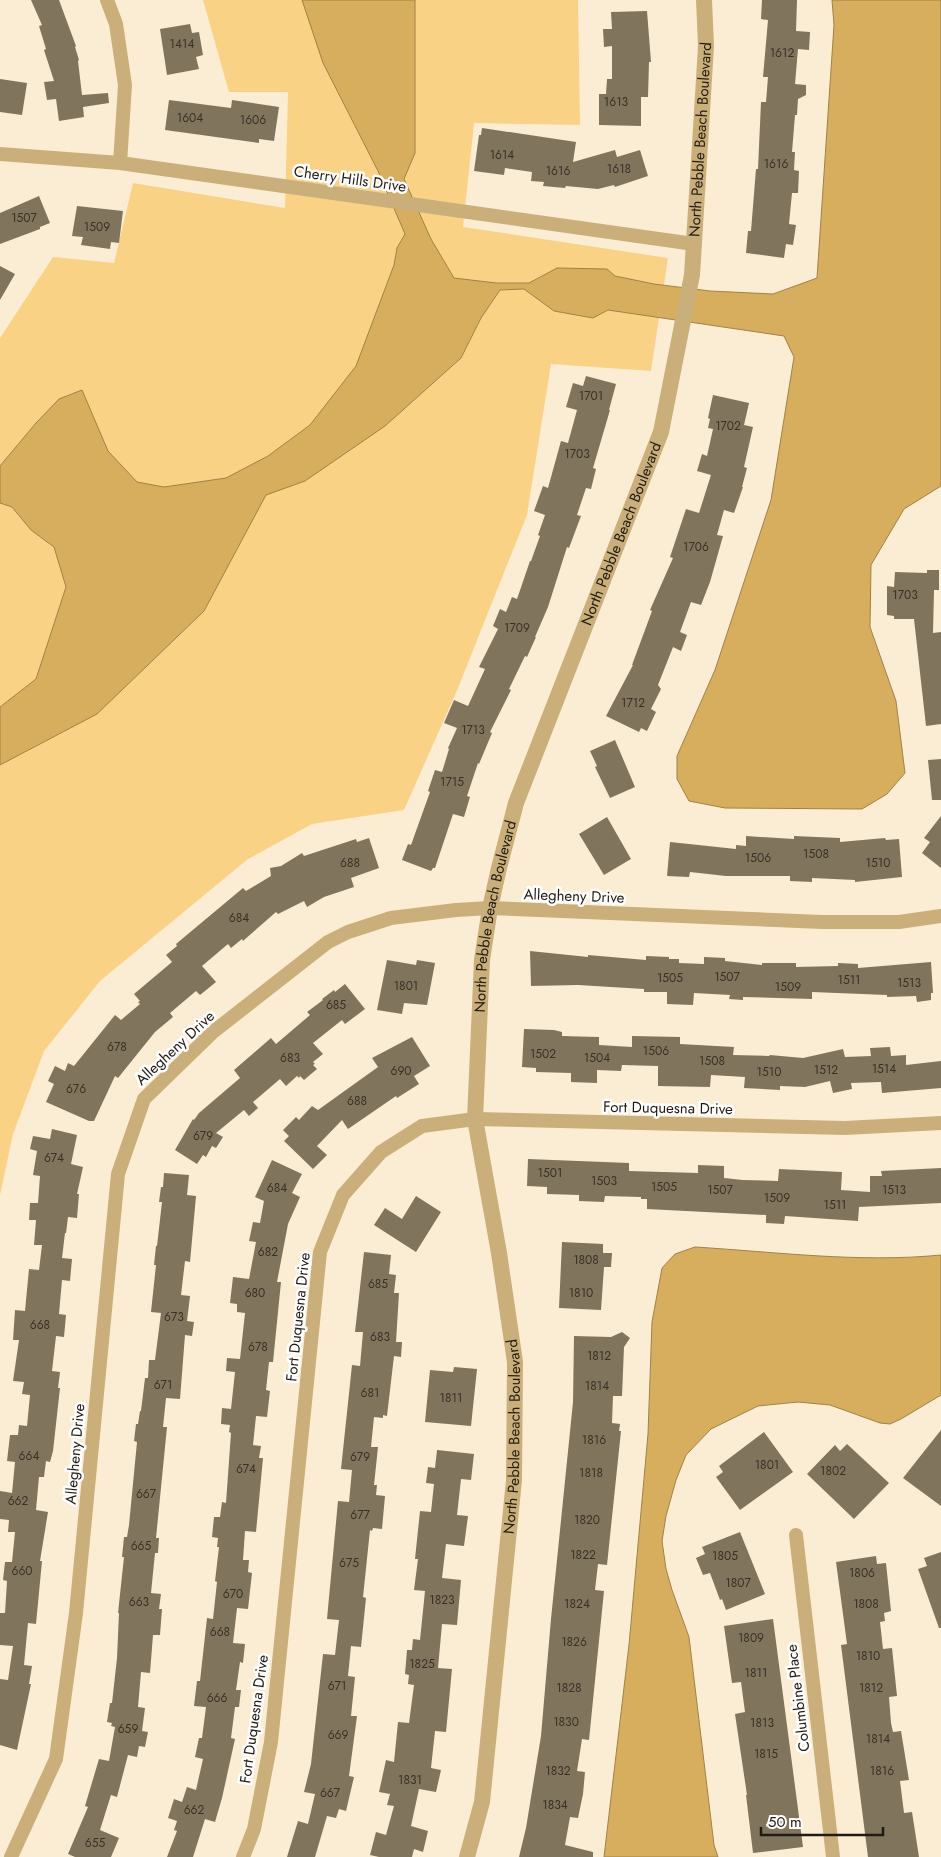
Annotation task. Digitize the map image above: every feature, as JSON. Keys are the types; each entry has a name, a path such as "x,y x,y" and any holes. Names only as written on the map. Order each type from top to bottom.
{"street":[{"path":"107,0 116,24 125,85 120,163"},
{"name":"North Pebble Beach Boulevard","path":"467,1857 482,1802 514,1480 515,1362 499,1253 475,1119 482,960 490,908 516,803 661,432 692,275 706,46 704,0"},
{"name":"Cherry Hills Drive","path":"0,154 120,163 694,244"},
{"name":"Allegheny Drive","path":"11,1857 56,1759 76,1613 118,1174 144,1099 213,1032 328,942 348,932 391,918 424,913 490,908 822,922 899,922 941,916"},
{"name":"Fort Duquesna Drive","path":"243,1857 254,1829 271,1742 320,1252 343,1195 381,1152 422,1126 475,1119 845,1128 941,1123"},
{"name":"Columbine Place","path":"796,1535 833,1857"}],"shaded area":[{"path":"203,0 578,0 580,125 474,123 463,227 668,258 651,371 551,364 527,515 458,688 404,810 312,824 248,859 100,981 44,1051 13,1134 0,1195 0,338 53,257 114,263 133,183 285,208 288,92 229,92"},
{"path":"302,0 415,0 415,153 404,179 431,239 454,278 496,283 529,283 557,268 607,269 615,276 654,284 710,291 773,294 817,278 834,25 832,0 941,0 941,486 904,509 871,565 870,627 896,701 905,773 887,794 862,809 725,808 689,801 677,779 677,756 715,670 771,500 794,357 784,336 608,310 593,318 554,311 524,289 500,290 481,318 461,358 385,426 305,481 266,495 204,611 97,714 0,765 0,707 36,679 66,587 54,547 31,530 12,507 0,503 0,466 36,423 59,399 82,390 108,451 137,482 164,487 226,478 268,456 310,425 356,366 394,265 397,248 405,234 378,171 323,63"},
{"path":"695,1247 849,1257 880,1258 941,1255 941,1395 890,1424 880,1423 830,1405 798,1402 758,1406 711,1429 686,1455 676,1480 666,1516 662,1541 666,1569 689,1637 714,1845 718,1857 604,1857 629,1645 648,1434 652,1322 662,1268 675,1254"}],"building":[{"path":"31,0 59,0 76,46 82,95 108,93 109,103 83,107 84,117 59,121 56,99 47,100 44,82 54,81 44,50 46,49 39,26 42,25"},
{"path":"762,0 797,0 796,31 810,32 809,50 798,49 795,84 806,85 806,95 798,99 797,115 795,115 792,152 795,152 794,170 799,171 798,193 792,193 789,224 796,225 793,245 786,244 784,258 746,253 748,231 751,231 756,169 758,169 761,102 766,102 768,77 763,77 768,20 761,19"},
{"path":"647,11 651,62 649,62 648,97 641,97 641,126 599,125 599,94 606,94 607,79 612,79 612,46 604,47 603,29 612,29 611,12"},
{"path":"190,24 192,33 199,32 203,55 196,57 199,69 167,75 160,29"},
{"path":"0,79 27,83 22,115 0,112"},
{"path":"169,100 231,108 232,100 279,107 274,141 259,139 259,143 165,130"},
{"path":"482,128 576,142 573,162 615,150 617,157 640,150 648,176 615,187 614,185 598,189 543,186 544,182 531,181 532,172 505,168 504,175 474,171 479,135 481,135"},
{"path":"39,196 50,223 40,227 40,229 0,244 0,213"},
{"path":"77,206 123,211 119,243 111,242 110,249 81,245 83,237 72,236"},
{"path":"0,266 15,274 0,300"},
{"path":"586,376 616,384 593,468 596,469 591,489 586,488 577,515 581,516 569,548 567,547 548,607 536,637 509,689 511,690 490,732 492,733 478,763 467,796 470,797 464,817 453,814 435,868 431,871 402,860 408,844 411,845 430,792 428,791 435,770 442,772 448,748 457,728 444,723 454,700 468,706 485,669 479,667 498,629 493,626 500,609 506,612 512,597 517,599 540,536 538,535 545,515 534,511 543,486 548,488 561,441 568,443 577,410 566,407 573,383 583,386"},
{"path":"713,395 749,403 744,425 753,427 744,467 747,468 743,487 734,513 724,510 717,535 723,536 710,582 701,605 691,602 680,632 687,635 681,651 673,647 658,685 661,689 651,709 656,712 647,731 641,728 639,732 606,716 633,665 652,611 650,610 673,558 670,557 686,509 699,513 711,475 697,471 702,454 707,456 713,429 708,428 710,419 708,418"},
{"path":"927,570 939,570 939,590 934,590 933,633 941,632 941,724 926,726 914,619 894,619 894,616 887,615 887,586 894,587 895,572 927,573"},
{"path":"615,740 635,787 610,798 595,767 597,766 590,751"},
{"path":"941,759 941,800 932,800 928,760"},
{"path":"941,816 941,868 922,853 930,842 924,838"},
{"path":"607,817 631,859 604,875 579,834"},
{"path":"746,836 794,839 794,836 840,838 840,842 885,838 886,840 899,839 902,877 855,882 855,880 812,878 812,882 790,881 790,876 726,876 690,872 689,877 667,876 670,842 736,849 736,845 746,846"},
{"path":"369,838 379,868 351,878 354,887 324,897 307,907 304,901 278,914 276,912 243,941 242,939 231,948 228,944 202,966 216,982 200,995 196,991 170,1013 173,1017 155,1032 118,1078 115,1076 94,1121 89,1121 46,1102 54,1084 48,1081 55,1066 65,1071 68,1063 74,1066 115,1015 121,1020 140,1004 138,1002 140,1001 134,994 172,962 166,955 177,946 176,944 243,888 246,891 271,876 270,868 281,866 302,853 304,856 356,839 357,842"},
{"path":"530,951 646,960 646,956 669,957 669,959 679,959 679,963 704,964 704,957 725,958 725,961 762,965 762,963 796,963 796,967 838,966 838,963 858,964 858,968 931,962 933,993 931,993 931,1000 917,1002 916,996 887,997 887,995 812,992 812,999 743,997 743,1000 729,999 730,995 694,993 693,1005 667,1004 667,992 644,992 644,989 578,985 531,986"},
{"path":"387,960 416,965 417,960 435,963 427,1005 404,1003 402,1014 377,1010"},
{"path":"345,984 365,1009 345,1024 342,1020 313,1043 323,1054 313,1062 317,1069 304,1080 297,1076 286,1086 280,1079 253,1102 258,1108 249,1116 244,1110 216,1133 223,1137 216,1148 212,1146 206,1157 203,1155 197,1164 175,1150 193,1119 240,1078 234,1070 271,1038 276,1044 310,1015 307,1012 334,990 335,992"},
{"path":"524,1029 554,1030 562,1032 562,1036 599,1037 599,1045 632,1047 632,1036 680,1037 680,1044 734,1047 733,1055 770,1055 803,1058 843,1049 845,1057 871,1056 870,1048 890,1047 891,1056 906,1055 906,1065 941,1061 941,1088 882,1093 881,1082 851,1083 852,1089 833,1093 830,1081 805,1087 780,1086 780,1090 744,1088 745,1077 711,1075 710,1087 658,1086 658,1066 622,1065 621,1071 597,1070 597,1083 571,1082 571,1073 536,1072 536,1068 522,1067"},
{"path":"412,1037 430,1066 414,1076 419,1084 397,1098 396,1096 348,1129 342,1120 317,1146 327,1155 313,1169 284,1141 289,1136 283,1130 296,1117 299,1120 312,1106 318,1110 378,1067 372,1058"},
{"path":"52,1129 77,1135 71,1164 83,1167 77,1194 79,1194 77,1218 68,1217 62,1258 72,1259 70,1281 62,1280 59,1314 66,1315 64,1337 56,1336 52,1371 60,1372 53,1451 50,1462 46,1461 44,1477 39,1477 36,1510 48,1512 40,1561 42,1561 36,1624 28,1623 24,1665 32,1666 29,1684 31,1684 17,1750 0,1745 0,1679 8,1680 13,1646 0,1645 0,1613 5,1613 7,1581 3,1580 5,1562 12,1562 15,1532 8,1532 9,1520 0,1519 0,1491 12,1493 15,1462 7,1461 10,1435 18,1435 19,1425 27,1426 30,1395 22,1394 24,1382 13,1381 19,1340 13,1340 15,1310 25,1311 29,1269 39,1270 42,1245 34,1245 36,1220 29,1220 30,1203 38,1203 40,1176 33,1175 37,1151 30,1149 33,1136 50,1139"},
{"path":"528,1159 629,1163 629,1171 698,1173 698,1165 724,1166 724,1178 743,1180 778,1181 779,1169 842,1172 841,1190 870,1192 870,1176 882,1176 881,1171 941,1168 941,1203 859,1207 858,1221 785,1216 784,1224 766,1223 766,1215 647,1209 647,1199 641,1199 641,1197 605,1196 604,1202 579,1201 579,1195 547,1194 547,1187 527,1186"},
{"path":"272,1160 302,1174 292,1193 300,1197 288,1224 277,1282 281,1282 273,1362 269,1362 266,1390 270,1391 267,1417 256,1416 253,1445 261,1446 259,1458 263,1458 256,1532 245,1531 243,1560 249,1560 248,1572 252,1573 248,1609 237,1608 233,1643 245,1644 243,1663 240,1662 236,1690 241,1690 239,1707 235,1707 231,1738 235,1739 215,1822 205,1819 193,1857 167,1857 177,1831 174,1830 177,1821 168,1818 174,1799 182,1802 187,1787 196,1790 203,1759 195,1757 199,1738 202,1738 206,1707 194,1706 197,1681 200,1681 207,1618 213,1619 217,1582 215,1581 219,1547 217,1547 218,1538 212,1537 214,1517 220,1517 222,1502 226,1503 231,1433 229,1432 230,1425 221,1424 222,1408 231,1409 235,1372 226,1371 227,1358 240,1359 245,1313 237,1312 237,1304 230,1303 233,1277 249,1279 256,1242 249,1241 253,1222 260,1223 264,1201 255,1197"},
{"path":"164,1173 189,1175 187,1195 196,1196 190,1262 185,1261 181,1295 190,1296 187,1321 194,1322 192,1336 185,1335 180,1399 166,1398 163,1427 167,1427 156,1538 159,1538 158,1553 155,1553 151,1593 161,1594 159,1609 162,1609 160,1635 153,1635 150,1673 141,1672 138,1707 145,1708 142,1731 148,1732 145,1747 139,1746 137,1757 128,1755 117,1797 111,1795 100,1830 119,1838 111,1857 75,1857 68,1854 88,1807 85,1806 99,1759 109,1761 115,1727 111,1726 112,1723 107,1722 110,1703 112,1703 117,1658 118,1613 124,1557 122,1557 124,1537 127,1537 129,1525 137,1442 134,1441 136,1424 138,1424 141,1411 145,1378 148,1378 149,1360 155,1360 161,1313 151,1312 156,1265 154,1265 162,1202 159,1202"},
{"path":"416,1196 441,1212 416,1252 374,1225 385,1208 402,1219"},
{"path":"562,1242 603,1244 603,1253 612,1253 611,1267 604,1267 601,1310 559,1308"},
{"path":"364,1252 391,1255 389,1274 396,1275 394,1293 399,1293 396,1342 402,1342 401,1357 394,1356 387,1416 383,1415 383,1418 374,1417 371,1447 378,1447 374,1485 377,1485 376,1495 385,1496 382,1529 373,1528 372,1531 370,1530 363,1597 366,1598 361,1647 351,1646 348,1676 355,1677 351,1716 357,1716 349,1776 354,1777 346,1811 339,1809 336,1818 327,1816 315,1857 287,1857 298,1821 308,1824 315,1794 304,1792 311,1764 323,1654 335,1655 339,1620 327,1619 338,1501 349,1502 352,1470 341,1469 352,1365 360,1366 363,1332 355,1332"},
{"path":"622,1332 630,1338 624,1347 622,1396 613,1396 612,1423 620,1424 619,1431 621,1431 607,1565 598,1564 595,1590 604,1591 589,1740 582,1739 577,1771 585,1772 583,1794 578,1818 570,1817 565,1845 593,1852 593,1857 519,1857 526,1828 541,1736 573,1402 574,1336 611,1337"},
{"path":"454,1367 477,1369 471,1426 425,1422 430,1370 453,1372"},
{"path":"941,1430 941,1506 903,1478"},
{"path":"764,1432 793,1472 740,1510 716,1477 723,1472 719,1466"},
{"path":"847,1444 889,1483 854,1519 807,1474 835,1445 840,1451"},
{"path":"437,1450 474,1454 471,1480 461,1479 457,1515 468,1516 464,1546 446,1544 442,1578 461,1580 457,1625 442,1624 438,1668 452,1669 446,1732 435,1731 431,1768 441,1770 436,1792 419,1789 411,1826 428,1831 423,1852 414,1849 412,1857 379,1857 370,1855 376,1832 386,1835 394,1806 387,1805 390,1794 379,1792 386,1760 394,1762 398,1722 409,1723 414,1685 408,1684 409,1675 405,1674 407,1650 412,1650 413,1639 420,1640 425,1591 414,1590 418,1559 415,1559 420,1511 431,1512 434,1484 426,1483 428,1467 435,1468"},
{"path":"740,1532 765,1594 726,1610 722,1599 720,1600 710,1573 703,1575 696,1558 705,1554 702,1547"},
{"path":"941,1552 941,1628 939,1628 918,1569 927,1566 924,1558"},
{"path":"876,1556 877,1564 886,1563 891,1611 884,1613 885,1621 880,1622 883,1649 892,1648 897,1696 889,1697 891,1723 893,1732 901,1731 909,1780 900,1781 904,1813 912,1812 919,1857 868,1857 841,1645 847,1644 836,1562"},
{"path":"773,1619 803,1847 753,1853 735,1714 745,1712 741,1682 732,1683 724,1626"}]}
